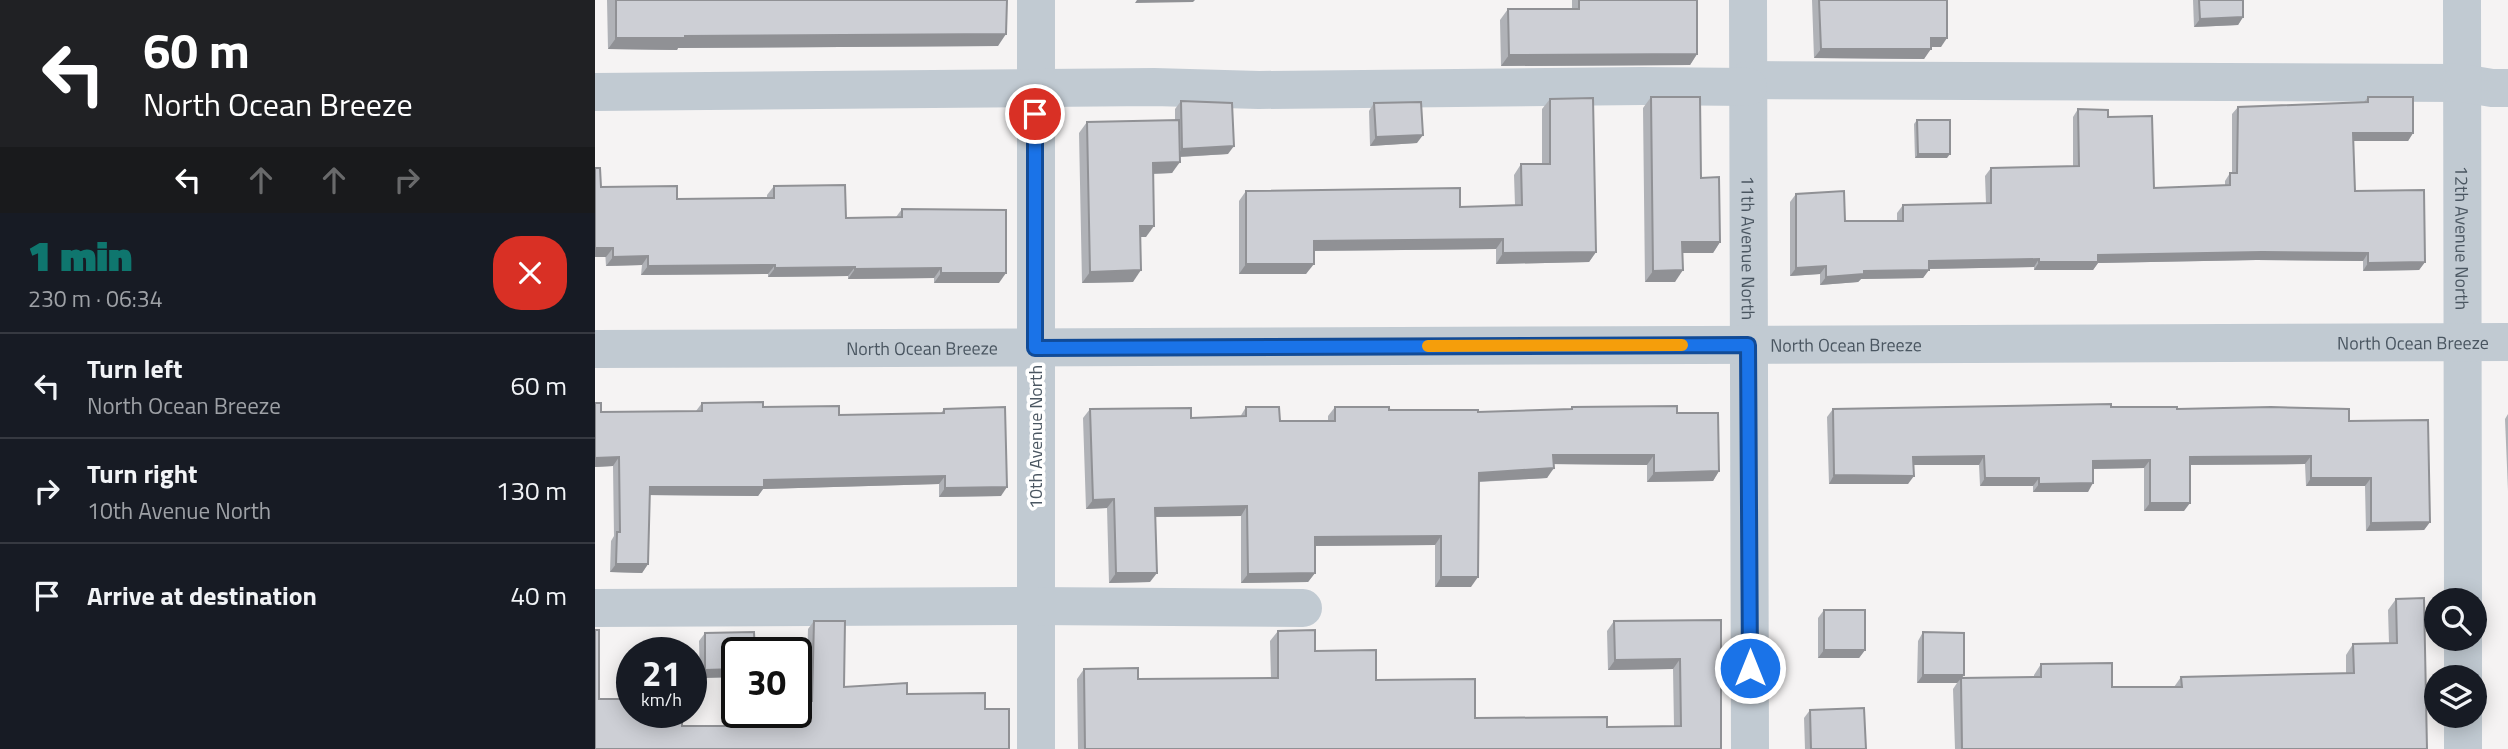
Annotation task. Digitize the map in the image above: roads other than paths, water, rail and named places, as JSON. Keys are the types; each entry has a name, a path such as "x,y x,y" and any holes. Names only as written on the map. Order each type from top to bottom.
{"street":[{"name":"10th Avenue North","path":"1035,0 1036,749"},
{"name":"11th Avenue North","path":"1748,0 1750,749"},
{"name":"12th Avenue North","path":"2462,0 2463,588"},
{"path":"595,92 1748,84 2462,83 2508,88"},
{"name":"North Ocean Breeze","path":"595,349 2508,342"},
{"path":"595,608 1303,608"},
{"path":"2463,728 2463,749"}]}
